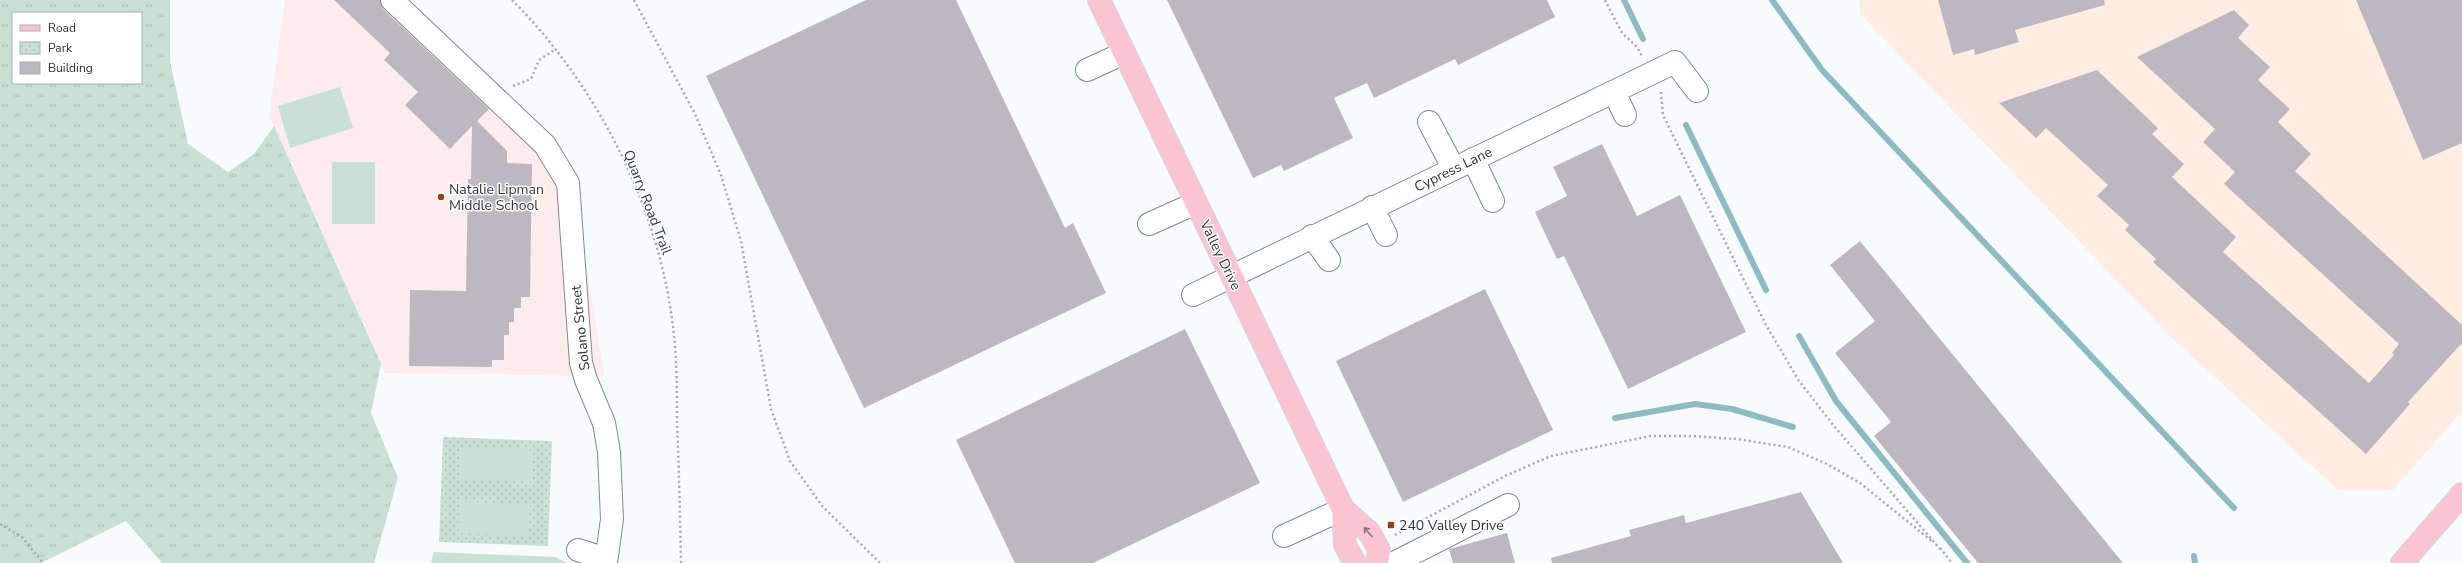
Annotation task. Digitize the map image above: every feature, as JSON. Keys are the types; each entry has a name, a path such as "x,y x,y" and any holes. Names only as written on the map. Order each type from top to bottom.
{"main road":[{"name":"Valley Drive","path":"1099,0 1343,509 1346,545 1355,563"},
{"path":"2402,563 2462,494"},
{"name":"Valley Drive","path":"1343,509 1370,533 1379,550 1377,563"}],"street":[{"path":"392,0 500,102"},
{"path":"1087,70 1124,53"},
{"name":"Cypress Lane","path":"1193,295 1231,275 1676,62 1697,91"},
{"path":"1614,92 1625,115"},
{"name":"Solano Street","path":"500,102 545,144 568,184 581,363 586,380 604,423 611,474 612,519 606,561"},
{"path":"1429,122 1454,169"},
{"path":"1473,159 1493,201"},
{"path":"1149,224 1196,203"},
{"path":"1372,207 1386,235"},
{"path":"1312,236 1329,260"},
{"path":"1394,563 1508,505"},
{"path":"1284,536 1343,509"},
{"path":"578,550 606,561"}],"path":[{"name":"Quarry Road Trail","path":"512,0 556,49 595,108 627,167 648,220 663,269 672,320 677,387 681,563"},
{"path":"634,0 695,114 721,175 740,241 771,409 790,462 823,507 880,563"},
{"path":"1605,0 1622,33 1637,47 1652,73 1662,94 1663,115 1666,122 1766,325 1799,381 1834,426 1952,563"},
{"path":"500,102 513,86 531,79 539,60 556,49"},
{"path":"1395,535 1505,476 1551,456 1651,436 1692,436 1736,439 1788,447 1827,464 1860,483 1940,549"},
{"path":"0,524 22,537 43,563"}],"shaded area":[{"name":"Natalie Lipman Middle School","path":"285,0 396,0 523,126 579,219 604,376 385,373 269,116"},
{"path":"1859,0 2462,0 2462,411 2393,490 2338,490 2175,341 1861,15"}],"green space":[{"path":"0,0 170,0 170,61 188,144 228,172 254,154 274,126 381,364 371,413 398,478 374,563 162,563 126,521 41,563 0,563"},
{"path":"340,87 353,128 290,148 278,106"},
{"path":"332,162 375,162 375,224 332,224"},
{"path":"443,437 552,441 548,546 439,542"},
{"path":"461,447 532,450 531,482 460,479"},
{"path":"459,501 530,504 529,536 458,533"},
{"path":"434,552 555,557 567,563 431,563"}],"building":[{"path":"334,0 380,0 383,9 489,109 477,121 507,151 507,163 532,164 530,297 521,297 521,308 514,308 514,322 509,322 509,335 504,335 504,360 492,360 492,367 409,366 410,290 466,291 468,179 471,179 472,126 450,149 405,105 418,92 384,60 390,53"},
{"path":"866,0 956,0 1065,228 1073,223 1106,293 864,408 706,76"},
{"path":"1167,0 1547,0 1555,17 1458,65 1455,59 1374,98 1367,83 1334,98 1353,138 1284,171 1281,165 1253,178"},
{"path":"1938,0 2104,0 2105,5 2015,30 2019,42 1975,55 1974,49 1953,55"},
{"path":"2356,0 2462,0 2462,143 2423,160"},
{"path":"2234,10 2249,25 2238,38 2270,67 2258,80 2290,109 2278,122 2311,154 2295,171 2462,325 2462,343 2408,402 2410,404 2366,454 2153,262 2156,259 2125,230 2129,225 2097,196 2108,185 2046,128 2036,138 1999,103 2097,70 2158,128 2152,134 2184,164 2172,177 2236,237 2223,252 2369,383 2394,355 2392,353 2399,344 2224,184 2235,172 2203,142 2215,129 2137,57"},
{"path":"1602,144 1637,216 1680,195 1746,332 1628,389 1564,256 1557,259 1535,212 1567,196 1553,167"},
{"path":"1860,241 2123,563 1978,563 1874,436 1891,422 1835,353 1875,321 1830,265"},
{"path":"1485,289 1553,430 1403,502 1336,361"},
{"path":"1185,329 1260,483 1093,563 1015,563 956,440"},
{"path":"1801,492 1843,563 1552,563 1551,558 1631,536 1629,530 1684,515 1686,523"},
{"path":"1507,533 1515,563 1453,563 1449,549"}],"waterway":[{"path":"1624,0 1643,39"},
{"path":"1772,0 1822,70 2234,508"},
{"path":"1686,125 1766,290"},
{"path":"1799,336 1836,401 1967,563"},
{"path":"1615,418 1695,404 1732,409 1793,427"},
{"path":"2194,556 2195,563"}],"place":[{"name":"Natalie Lipman Middle School","path":"441,197"},
{"name":"240 Valley Drive","path":"1391,525"}]}
